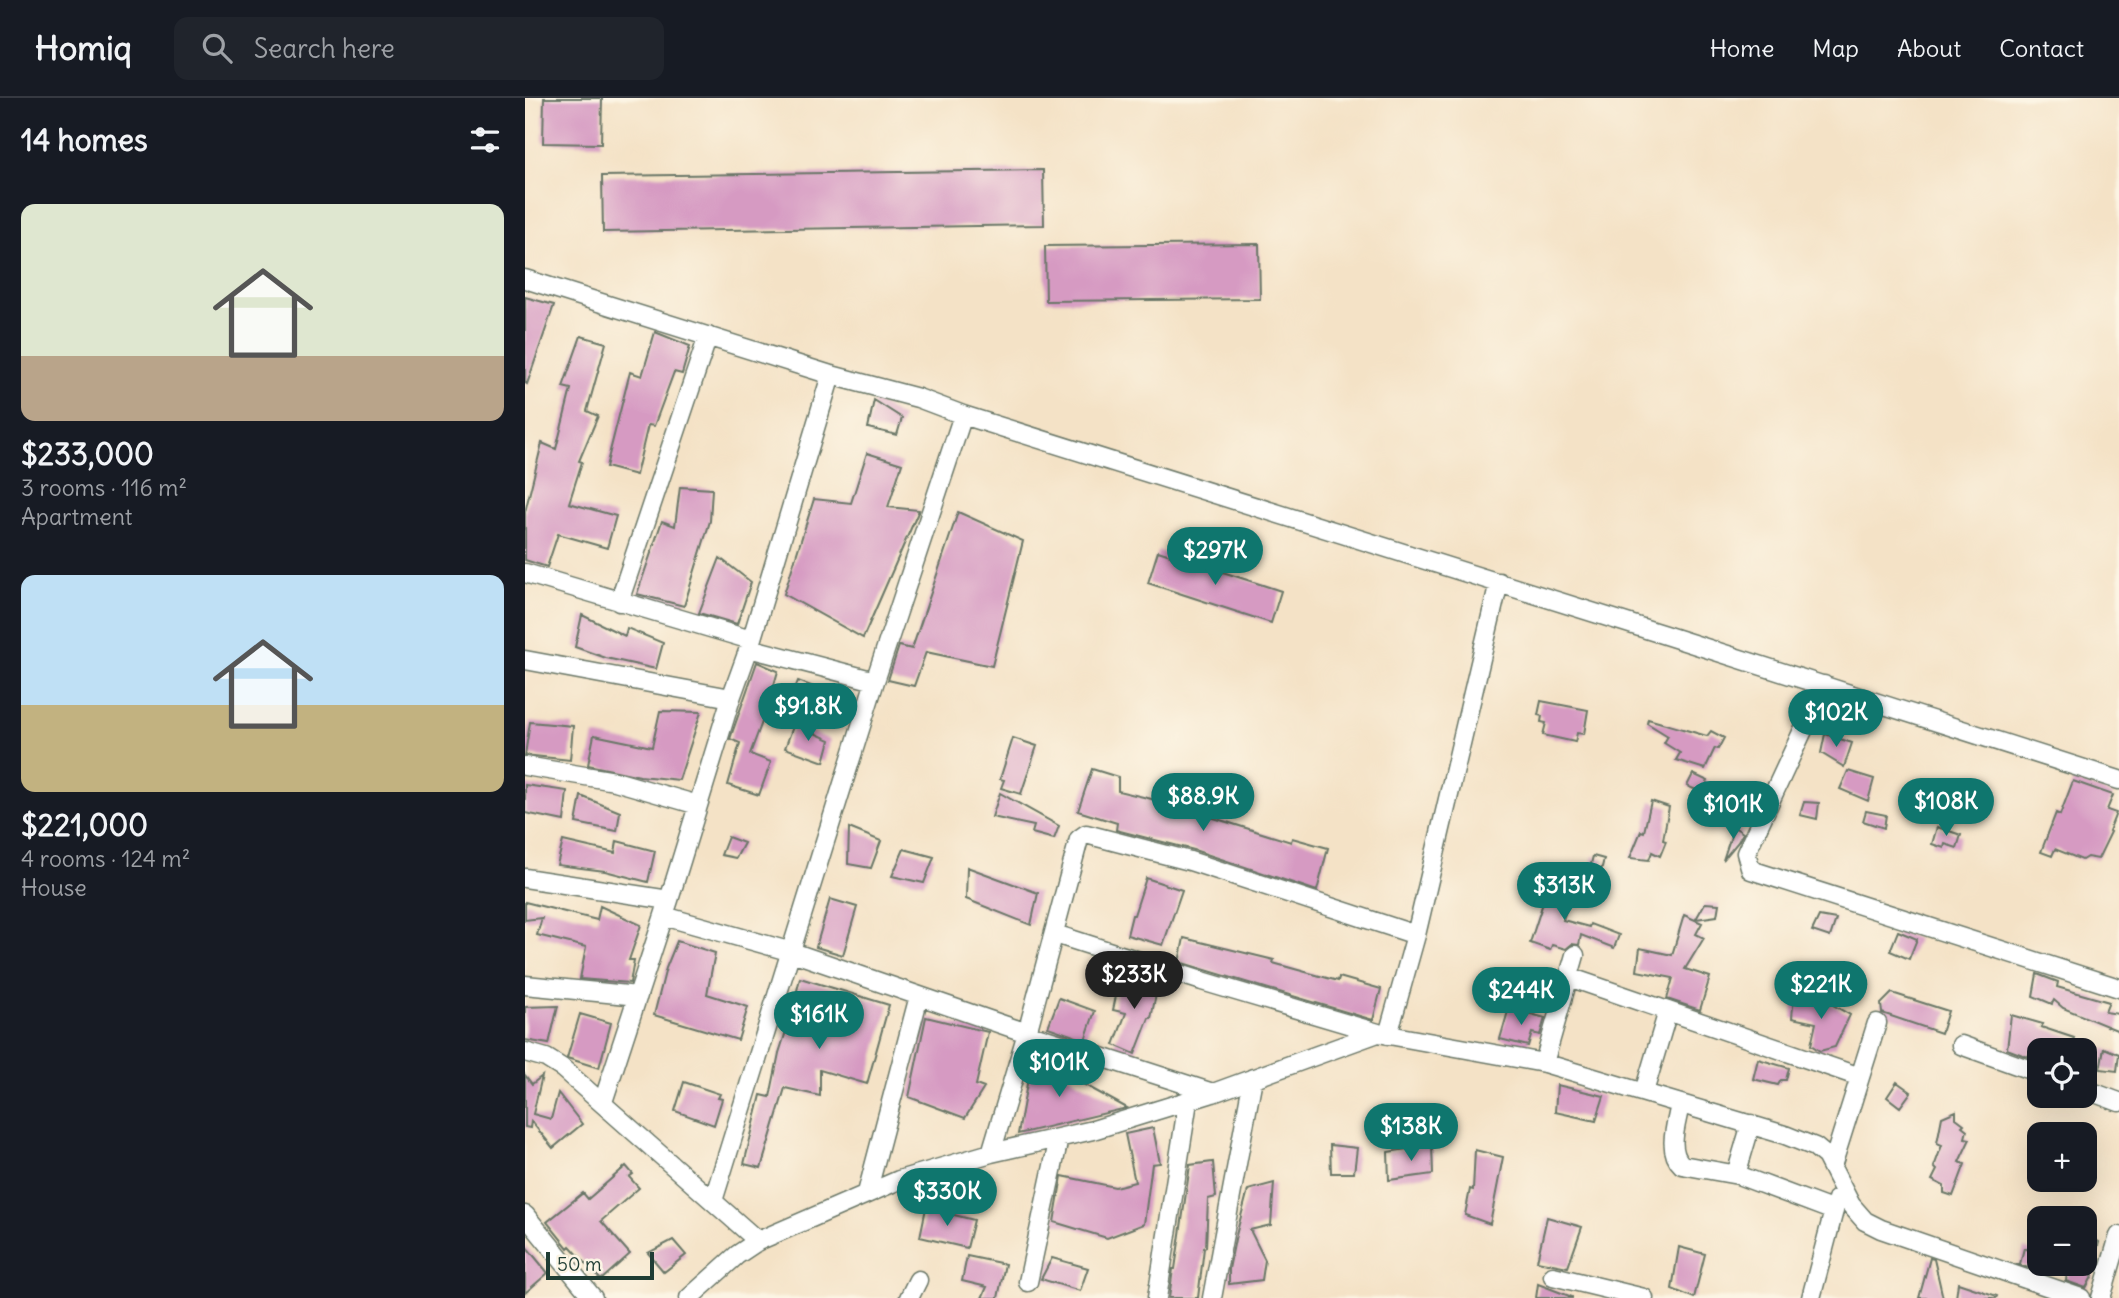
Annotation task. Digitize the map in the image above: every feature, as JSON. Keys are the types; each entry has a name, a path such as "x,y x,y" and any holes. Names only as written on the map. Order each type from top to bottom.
{"street":[{"path":"525,279 831,375 918,398 963,415 1499,582 2119,780"},
{"path":"619,602 708,336"},
{"path":"603,1102 750,644 831,375"},
{"path":"713,1201 874,681 963,415"},
{"path":"525,573 874,681"},
{"path":"1383,1034 1416,935 1499,582"},
{"path":"525,660 731,698"},
{"path":"1824,685 1746,853 1751,870 2119,988"},
{"path":"525,766 615,781 698,805"},
{"path":"991,1153 1055,934 1079,839 1090,834 1190,861 1416,935"},
{"path":"525,878 666,908 1027,1033 1213,1093"},
{"path":"1055,934 1383,1034 1544,1063 1785,1135 1815,1147 1826,1156 1851,1205 1865,1221 1881,1229 2081,1298"},
{"path":"1544,1063 1575,955"},
{"path":"1569,977 1860,1077"},
{"path":"525,985 638,996"},
{"path":"867,1193 919,996"},
{"path":"1644,1092 1668,1011"},
{"path":"1832,1166 1877,1023"},
{"path":"689,1298 737,1255 758,1241 867,1193 937,1167 1093,1130 1188,1101 1383,1034"},
{"path":"1961,1045 2027,1069"},
{"path":"525,1052 546,1058 562,1068 758,1241"},
{"path":"1212,1298 1254,1078"},
{"path":"2097,1094 2119,1102"},
{"path":"1157,1298 1188,1101"},
{"path":"1680,1104 1673,1151 1682,1165 1738,1175 1834,1211"},
{"path":"1738,1175 1751,1124"},
{"path":"1028,1282 1059,1138"},
{"path":"1811,1298 1840,1186"},
{"path":"525,1215 593,1298"},
{"path":"2101,1298 2119,1236"},
{"path":"1553,1276 1644,1298"},
{"path":"909,1298 918,1280"}],"building":[{"path":"544,98 602,98 601,144 543,143"},
{"path":"1043,170 1044,225 603,232 602,176"},
{"path":"1259,244 1260,299 1046,301 1045,246"},
{"path":"525,297 554,305 527,384 525,383"},
{"path":"655,332 690,346 682,374 674,372 654,426 648,425 636,475 606,467 630,372 642,376"},
{"path":"581,336 606,343 587,411 598,416 579,461 582,462 569,503 616,516 607,548 558,534 547,567 525,560 525,512 542,443 556,449 571,389 563,387"},
{"path":"874,400 902,418 897,435 868,428"},
{"path":"867,453 902,464 888,507 919,510 863,638 784,594 814,499 851,503"},
{"path":"680,487 712,489 710,521 684,606 637,594 662,521 675,526"},
{"path":"958,512 1023,541 992,666 926,652 914,686 888,680 899,646 912,649"},
{"path":"1158,551 1281,591 1271,623 1148,583"},
{"path":"720,558 751,582 737,624 699,613"},
{"path":"582,615 625,636 627,628 663,643 656,669 606,658 575,647"},
{"path":"757,662 778,671 750,754 771,762 759,795 728,785 740,743 730,739"},
{"path":"798,681 814,687 807,715 788,707"},
{"path":"1541,701 1588,710 1584,734 1577,733 1575,742 1543,735 1546,723 1541,722 1542,716 1538,715"},
{"path":"660,711 701,712 679,780 640,776 588,765 594,735 652,747"},
{"path":"1648,719 1707,736 1711,731 1724,738 1718,749 1715,748 1705,769 1676,760 1680,753 1664,743 1668,736 1647,723"},
{"path":"530,722 573,726 570,760 525,755"},
{"path":"794,724 830,740 824,762 785,748"},
{"path":"1825,734 1852,743 1844,767 1821,753"},
{"path":"1013,738 1037,746 1021,794 1001,788 1004,780 1000,779"},
{"path":"1092,769 1118,777 1118,791 1202,811 1201,814 1291,842 1292,838 1328,848 1317,891 1194,850 1116,830 1117,823 1078,811"},
{"path":"1848,771 1874,779 1868,801 1840,789"},
{"path":"1693,774 1708,781 1703,793 1687,786"},
{"path":"2073,781 2113,795 2107,810 2116,813 2109,831 2111,832 2098,859 2087,857 2082,860 2055,849 2052,856 2041,852 2056,813 2060,815"},
{"path":"525,785 567,791 564,821 525,813"},
{"path":"1000,793 1059,826 1054,839 1032,833 1034,826 992,817"},
{"path":"581,796 620,812 617,831 576,823"},
{"path":"1651,801 1669,807 1663,840 1666,841 1660,856 1652,852 1649,860 1630,858 1641,831 1644,832"},
{"path":"1804,802 1819,803 1817,819 1800,815"},
{"path":"1866,811 1886,815 1884,828 1863,821"},
{"path":"1734,827 1743,833 1723,860"},
{"path":"1937,827 1961,835 1957,848 1932,844"},
{"path":"849,828 881,841 871,868 848,864"},
{"path":"728,837 744,843 736,858 721,855"},
{"path":"563,841 615,853 617,841 655,851 648,882 605,871 557,865"},
{"path":"904,849 934,857 924,883 892,876"},
{"path":"1593,856 1604,859 1600,875 1589,872"},
{"path":"967,867 1038,893 1031,925 966,899"},
{"path":"1146,878 1182,890 1163,945 1127,935"},
{"path":"1551,878 1574,885 1563,920 1589,927 1590,924 1619,935 1614,948 1581,935 1579,945 1572,944 1566,949 1552,945 1550,950 1530,943"},
{"path":"830,899 857,907 843,955 816,947"},
{"path":"525,902 597,920 600,906 641,925 629,960 634,960 630,983 580,979 586,947 537,935 542,918 525,920"},
{"path":"1705,903 1719,904 1717,916 1696,919"},
{"path":"1684,915 1702,923 1696,934 1704,938 1685,969 1710,977 1700,1010 1667,999 1673,978 1637,971 1640,948 1672,955"},
{"path":"1819,916 1836,919 1830,937 1812,931"},
{"path":"1898,931 1917,939 1909,959 1890,951"},
{"path":"1184,938 1274,960 1273,963 1338,981 1339,977 1381,989 1373,1020 1179,962"},
{"path":"677,941 715,953 707,994 748,1007 738,1040 654,1015 666,968"},
{"path":"2037,974 2058,982 2057,987 2109,1002 2105,1012 2119,1014 2119,1031 2063,1008 2054,1000 2052,1004 2033,996"},
{"path":"1120,977 1158,985 1151,1018 1135,1054 1114,1045 1126,1013 1113,1010"},
{"path":"800,978 889,1005 867,1084 820,1070 820,1096 785,1088 761,1168 744,1164 761,1095 770,1097"},
{"path":"1892,993 1948,1011 1941,1033 1882,1013 1881,1004"},
{"path":"1794,996 1831,1004 1850,1015 1835,1047 1820,1051 1811,1045 1816,1023 1792,1018"},
{"path":"1059,998 1095,1011 1085,1040 1048,1027"},
{"path":"558,1006 549,1044 525,1040 525,1007"},
{"path":"1509,1008 1545,1018 1540,1035 1532,1033 1528,1046 1500,1039"},
{"path":"580,1014 611,1023 599,1068 567,1058"},
{"path":"2011,1015 2043,1024 2041,1027 2074,1038 2027,1038 2027,1057 2007,1049"},
{"path":"926,1017 988,1032 976,1085 984,1088 965,1118 909,1097"},
{"path":"2104,1048 2119,1054 2117,1071 2100,1069"},
{"path":"1032,1056 1127,1108 1018,1134"},
{"path":"1758,1059 1789,1068 1786,1080 1781,1080 1778,1085 1753,1079"},
{"path":"525,1075 532,1084 542,1076 533,1114 551,1119 558,1093 582,1124 553,1148 531,1121 530,1128 525,1127"},
{"path":"684,1082 720,1094 718,1098 722,1099 714,1125 675,1111"},
{"path":"1897,1082 1911,1092 1900,1107 1887,1097"},
{"path":"1557,1085 1604,1096 1596,1121 1555,1112"},
{"path":"1956,1111 1956,1118 1967,1130 1965,1138 1970,1139 1959,1162 1965,1164 1953,1196 1944,1193 1944,1186 1932,1180 1942,1145 1937,1143 1942,1117"},
{"path":"1153,1128 1160,1163 1152,1164 1144,1224 1107,1238 1054,1222 1062,1176 1115,1187 1135,1182 1125,1134"},
{"path":"1330,1145 1357,1148 1354,1173 1331,1173"},
{"path":"1432,1145 1433,1174 1389,1180 1388,1152"},
{"path":"1475,1150 1503,1157 1490,1224 1465,1215 1470,1189 1473,1190"},
{"path":"1213,1162 1216,1197 1208,1199 1206,1247 1198,1298 1169,1298 1190,1165"},
{"path":"626,1166 633,1174 629,1177 639,1188 601,1221 630,1254 601,1280 570,1246 568,1248 547,1222 583,1193 588,1199"},
{"path":"1274,1183 1271,1225 1250,1230 1265,1260 1262,1280 1229,1284 1235,1239 1248,1190"},
{"path":"926,1208 974,1220 967,1248 920,1237"},
{"path":"1547,1217 1582,1227 1568,1267 1537,1261"},
{"path":"673,1240 686,1255 664,1272 648,1253"},
{"path":"525,1245 548,1273 525,1293"},
{"path":"1679,1247 1705,1254 1694,1298 1672,1289"},
{"path":"2024,1248 2027,1249 2027,1268 2016,1264 2020,1264"},
{"path":"967,1256 1005,1264 998,1298 982,1298 987,1287 962,1281"},
{"path":"1052,1258 1088,1268 1080,1291 1041,1279"},
{"path":"1930,1258 1934,1259 1943,1298 1919,1298"},
{"path":"2067,1276 2092,1276 2086,1288 2066,1281"},
{"path":"1958,1283 1997,1296 1956,1298"},
{"path":"1538,1284 1572,1297 1572,1298 1536,1298"}]}
